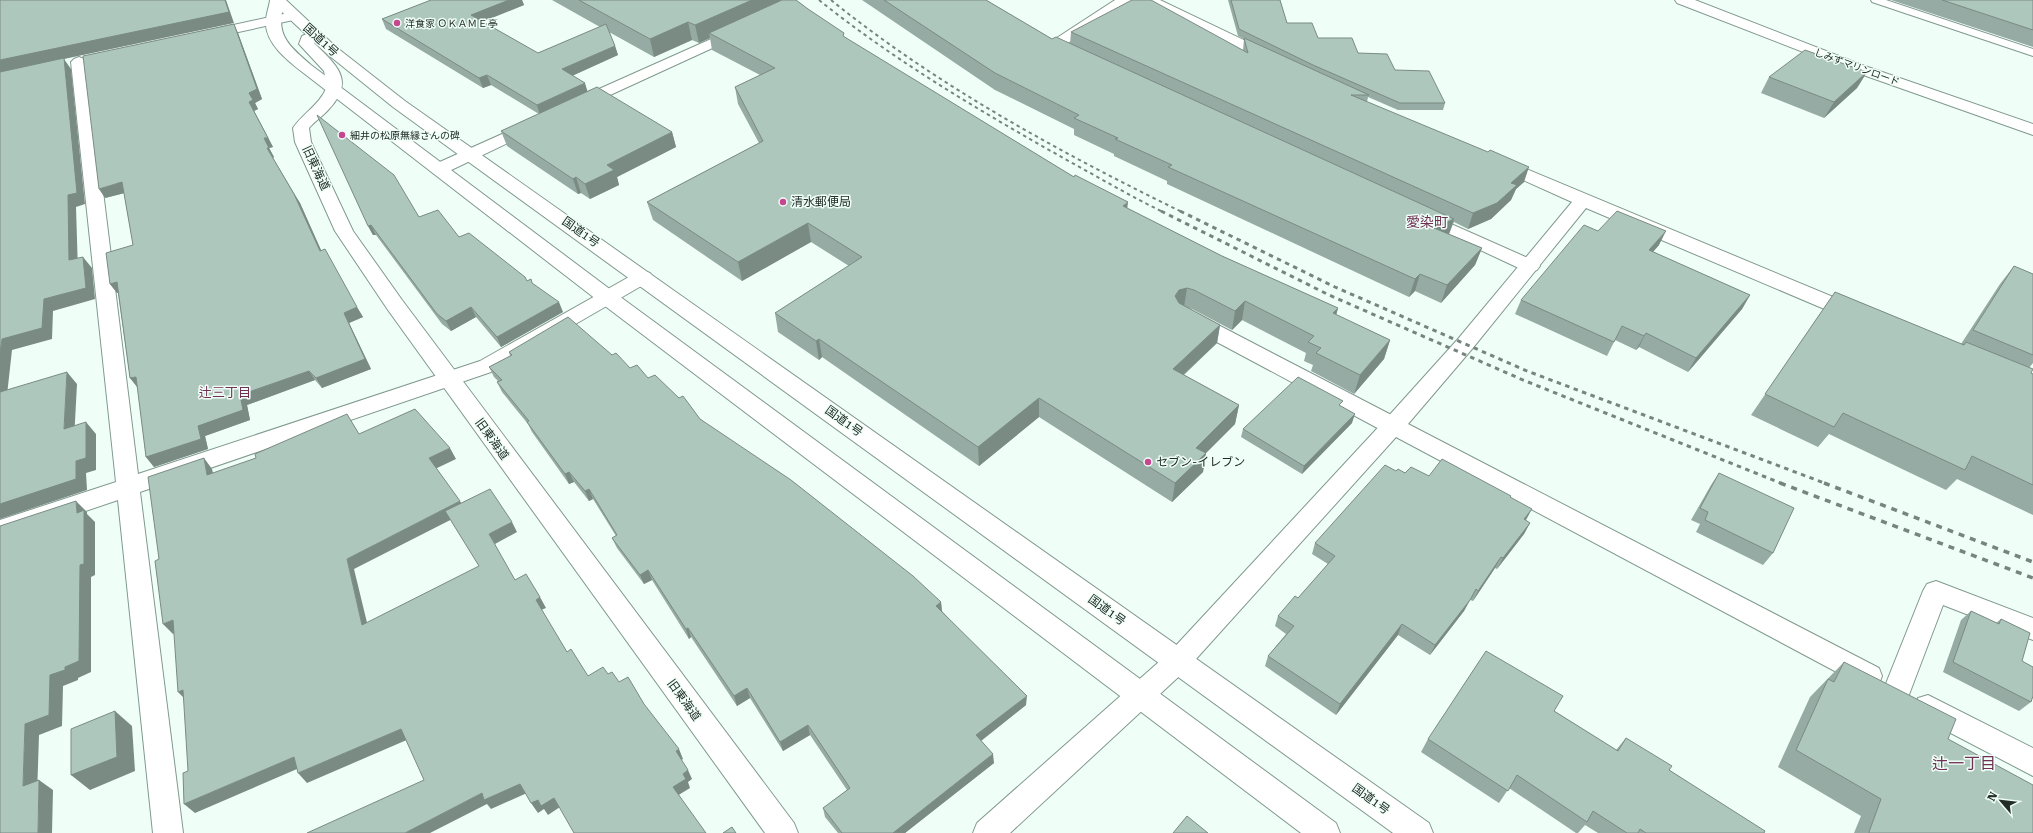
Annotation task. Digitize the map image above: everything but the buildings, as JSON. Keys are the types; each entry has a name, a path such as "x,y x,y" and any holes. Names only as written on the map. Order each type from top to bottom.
{"main road":[{"name":"国道1号","path":"278,0 314,35 399,104 643,277 1418,833"},
{"name":"国道1号","path":"278,0 273,26 281,44 288,53 334,90 368,117 439,168 608,298 1325,833"},
{"path":"1054,45 1125,0"},
{"path":"1149,0 1284,65"},
{"name":"しみずマリンロード","path":"1682,0 1857,68 2033,130"},
{"name":"しみずマリンロード","path":"1716,0 1842,48 2033,116"},
{"path":"189,38 293,16"},
{"path":"565,111 753,24"},
{"path":"314,35 307,39 306,44 333,72 335,79 334,90"},
{"path":"80,62 168,833"},
{"name":"旧東海道","path":"334,90 331,97 306,120 301,128 303,142 344,231 449,380 783,833"},
{"path":"439,168 543,121"},
{"path":"1483,156 1583,200 1875,323"},
{"path":"988,833 1178,662 1393,426 1530,266 1583,200"},
{"path":"1407,209 1530,266"},
{"path":"0,530 487,366 643,277"},
{"path":"1184,316 2033,763"},
{"path":"1896,691 1936,591 2033,629"}],"lane":[{"path":"1876,0 2033,53"}],"railway":[{"path":"819,0 878,44 970,104 1065,159 1163,212"},
{"path":"831,0 913,61 1000,116 1091,166 1180,211"},
{"path":"1180,211 1335,287 1527,371 1827,484"},
{"path":"1163,212 1329,295 1523,380 1783,484"},
{"path":"1780,483 2033,578"},
{"path":"1824,483 2033,562"}],"place":[{"name":"洋食家 ＯＫＡＭＥ亭","path":"397,23"},
{"name":"細井の松原無縁さんの碑","path":"342,135"},
{"name":"清水郵便局","path":"783,202"},
{"name":"セブン-イレブン","path":"1148,462"}],"district":[{"name":"愛染町","path":"1427,222"},
{"name":"辻三丁目","path":"225,392"},
{"name":"辻一丁目","path":"1964,763"}]}
